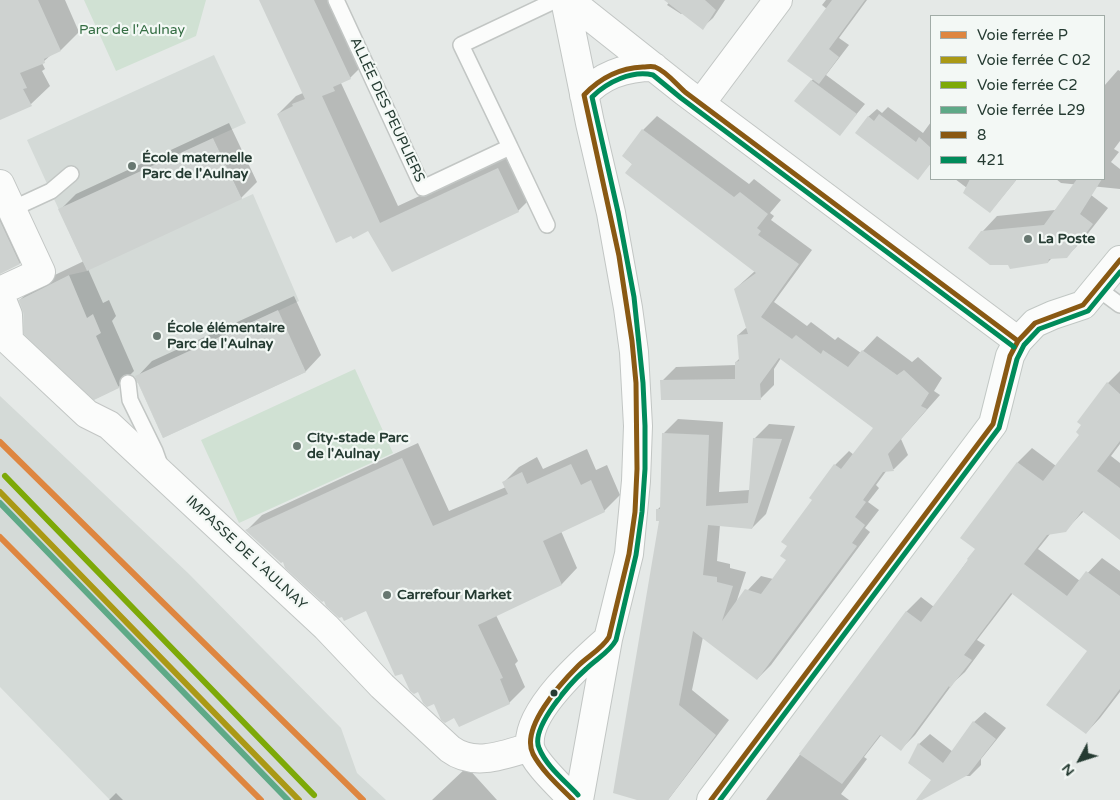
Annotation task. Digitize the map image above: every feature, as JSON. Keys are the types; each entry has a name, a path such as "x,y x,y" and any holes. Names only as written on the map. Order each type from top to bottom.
{"street":[{"path":"565,0 611,214 628,308 634,352 638,426 636,480 628,554 608,640 579,800"},
{"path":"569,0 701,103 1018,341"},
{"path":"701,103 778,0"},
{"path":"584,95 603,78 637,67 654,67"},
{"name":"IMPASSE DE L'AULNAY","path":"0,184 41,272 0,293 8,315 10,341 87,414 110,425 326,627 382,686 454,753 470,759 501,755 530,747"},
{"path":"711,800 993,424 1002,395 1010,356 1018,341 1035,324 1053,315 1083,305 1120,260"},
{"path":"573,800 538,761 530,747 535,723 543,708 577,666 608,640"}],"lane":[{"name":"ALLÉE DES PEUPLIERS","path":"336,0 423,188 510,147"},
{"path":"547,225 461,45 556,0"},
{"path":"12,210 51,192 71,174"},
{"path":"1098,288 1120,305"},
{"path":"128,383 130,400 155,451 164,477"}],"shaded area":[{"name":"École élémentaire Parc de l'Aulnay","path":"214,55 246,123 213,138 242,199 253,194 299,301 278,311 306,372 163,438 138,383 128,383 85,404 37,363 10,304 69,275 87,271 27,140"},
{"path":"0,396 188,573 341,728 357,773 386,800 110,800 0,687"}],"green space":[{"name":"Parc de l'Aulnay","path":"84,0 206,0 196,36 116,71"},
{"name":"City-stade Parc de l'Aulnay","path":"355,369 393,453 239,523 201,440"}],"building":[{"path":"0,0 38,0 61,51 44,59 45,63 20,73 27,88 23,89 32,106 0,120"},
{"path":"259,0 314,0 351,79 333,87 335,91 322,96 380,223 498,168 519,212 392,272 368,231 353,239 351,236 336,243 277,114 293,106 292,104 305,99"},
{"path":"664,0 705,0 716,10 703,30"},
{"path":"832,0 865,0 829,49 839,57 819,84 787,61"},
{"path":"811,80 857,114 840,136 794,101"},
{"path":"879,114 916,142 919,137 930,147 930,164 918,180 855,133 868,116 874,121"},
{"path":"642,129 734,197 740,192 768,214 757,228 761,231 758,235 799,264 761,317 792,339 796,335 821,354 823,350 848,367 862,350 897,375 904,370 929,393 921,406 927,409 888,454 894,471 883,472 863,500 866,502 855,517 865,525 852,543 857,546 757,680 693,631 679,705 716,735 668,800 637,800 613,793 659,521 656,521 656,509 660,509 662,433 709,435 706,506 748,503 753,438 782,439 752,529 708,525 703,575 717,577 717,582 733,586 722,621 745,589 761,594 786,560 780,556 787,546 781,542 812,500 809,498 834,464 841,469 873,428 779,358 760,384 761,400 661,400 660,380 735,379 735,362 739,361 737,335 748,334 734,289 756,273 625,173 632,164 622,156"},
{"path":"213,138 242,199 87,271 58,209"},
{"path":"970,180 1016,180 990,213 963,193"},
{"name":"La Poste","path":"1076,180 1101,180 1080,214 1093,224 1067,258 1049,259 1048,263 1010,269 1008,265 990,265 968,248 981,231 1044,225"},
{"path":"0,221 20,264 0,274"},
{"path":"69,275 87,318 93,314 101,333 96,336 119,388 94,400 24,334 24,314 19,300"},
{"path":"278,310 306,372 163,438 135,376"},
{"path":"1107,382 1120,394 1120,441 1097,471 1120,488 1120,540 1082,511 1066,532 1047,535 1024,564 1067,596 1086,571 1120,596 1120,689 1086,734 1046,705 1087,651 1011,593 964,655 972,660 950,688 949,686 901,751 880,735 842,784 799,754 906,611 921,622 968,560 975,549 960,538 1017,462 1043,481 1079,435 1076,432 1081,425 1077,422"},
{"name":"Carrefour Market","path":"402,458 433,526 508,494 502,482 522,472 527,484 571,464 581,485 591,480 605,512 543,541 562,585 478,625 503,678 500,679 510,704 459,727 454,718 445,723 441,720 434,704 427,707 418,692 414,694 410,691 402,674 395,676 366,611 344,621 342,617 339,618 326,606 324,601 322,602 285,568 283,562 281,563 245,530"},
{"path":"973,721 996,739 968,775 922,800 916,800 931,780 908,763 918,743 943,763"}],"rail line":[{"name":"P","path":"0,442 363,800"},
{"name":"C2","path":"5,476 314,795"},
{"name":"L29","path":"0,503 288,800"},
{"name":"P","path":"0,537 261,800"}],"transit line":[{"name":"8","path":"573,800 551,778 533,754 532,732 537,719 553,694 578,666 599,649 609,637 629,554 635,512 637,469 636,383 632,341 619,256 584,95 603,79 626,69 643,67 659,69 685,92 1018,341"},
{"name":"421","path":"578,795 556,773 542,755 538,739 540,729 562,694 616,640 636,555 645,469 643,383 634,297 618,212 592,97 620,78 637,74 653,75 681,98 1014,347"},
{"name":"8","path":"711,800 993,424 1010,356 1018,341 1035,323 1083,305 1120,260"},
{"name":"421","path":"720,800 999,428 1017,359 1024,345 1039,329 1088,311 1120,272"},
{"path":"0,492 299,800"}],"place":[{"name":"École maternelle Parc de l'Aulnay","path":"132,166"},
{"name":"La Poste","path":"1028,239"},
{"name":"École élémentaire Parc de l'Aulnay","path":"157,336"},
{"name":"City-stade Parc de l'Aulnay","path":"297,446"},
{"name":"Carrefour Market","path":"387,595"}]}
